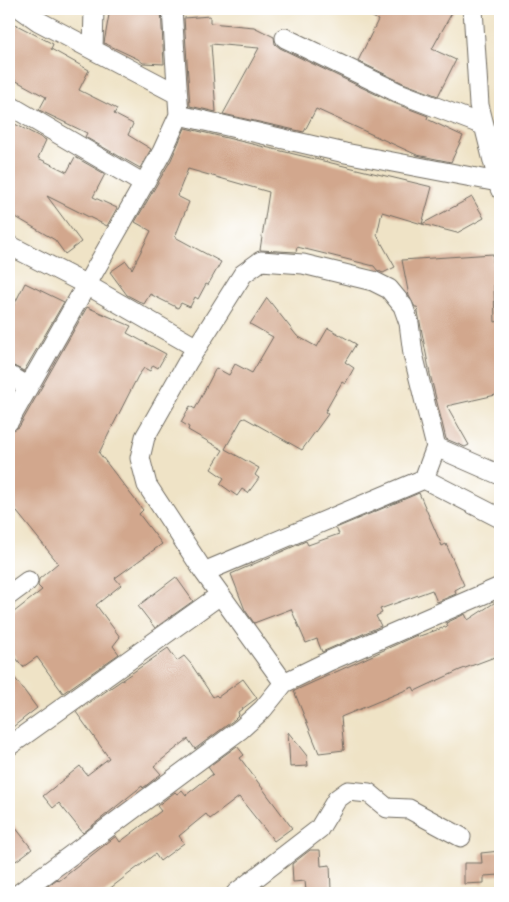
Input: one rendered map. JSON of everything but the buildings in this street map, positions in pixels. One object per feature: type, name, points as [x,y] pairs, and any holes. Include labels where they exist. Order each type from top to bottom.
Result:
[{"type":"street","points":[[21,9],[38,21],[177,94]]},
{"type":"street","points":[[94,9],[94,49]]},
{"type":"street","points":[[9,421],[27,386],[144,184],[179,115],[172,9]]},
{"type":"street","points":[[179,115],[345,153],[499,185],[483,125],[475,71],[473,9]]},
{"type":"street","points":[[285,38],[399,92],[483,125]]},
{"type":"street","points":[[9,106],[144,184]]},
{"type":"street","points":[[9,245],[87,285],[197,348]]},
{"type":"street","points":[[204,572],[424,478],[436,447],[413,354],[407,316],[403,306],[393,293],[373,281],[303,264],[261,261],[252,266],[236,285],[145,437],[140,458],[147,485],[204,572],[284,683]]},
{"type":"street","points":[[9,375],[27,386]]},
{"type":"street","points":[[436,447],[500,475]]},
{"type":"street","points":[[424,478],[500,518]]},
{"type":"street","points":[[9,595],[28,581]]},
{"type":"street","points":[[20,893],[241,729],[263,709],[284,683],[329,661],[500,587]]},
{"type":"street","points":[[9,746],[220,595]]},
{"type":"street","points":[[236,893],[319,829],[324,824],[337,799],[348,791],[361,790],[369,793],[387,808],[409,810],[461,837]]}]
